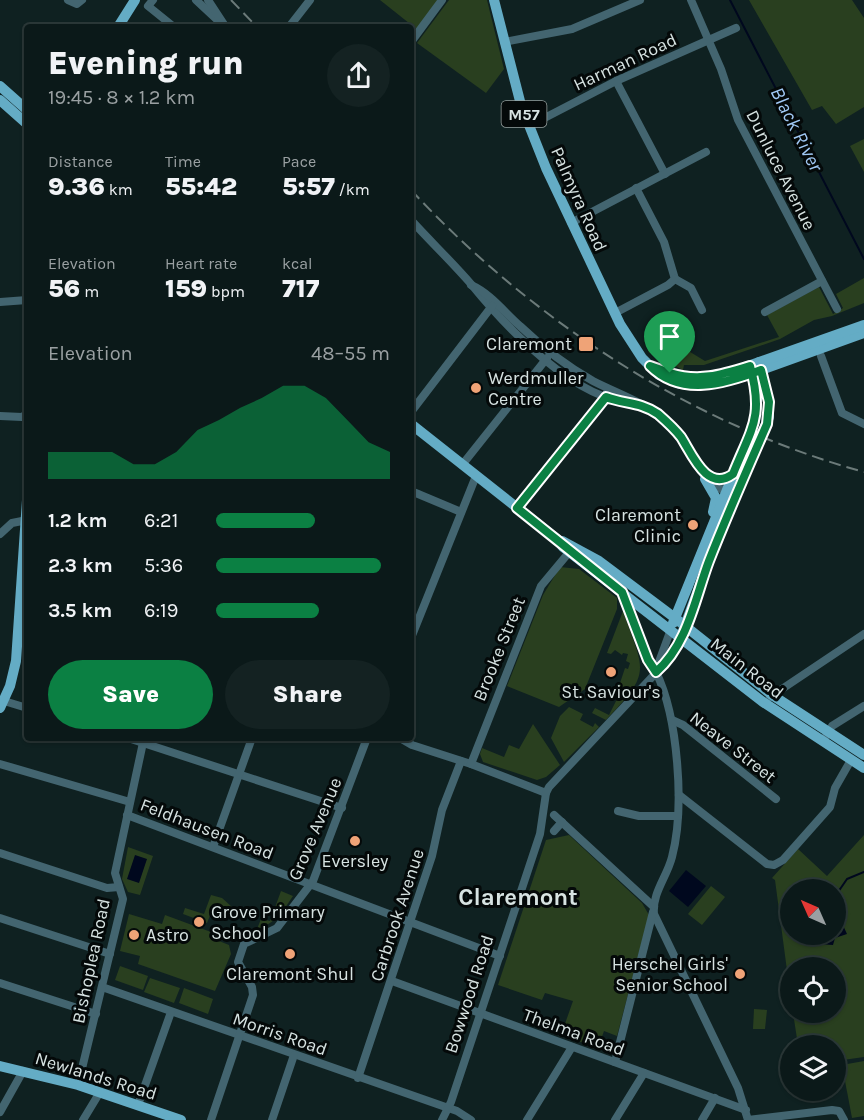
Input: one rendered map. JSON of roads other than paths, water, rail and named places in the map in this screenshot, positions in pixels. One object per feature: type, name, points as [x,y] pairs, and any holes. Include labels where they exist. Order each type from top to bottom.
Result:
[{"type":"main road","points":[[120,24],[135,0]]},
{"type":"main road","name":"Palmyra Road","points":[[494,0],[529,126],[571,223],[631,343],[650,366],[665,379],[680,384],[716,383],[755,368]]},
{"type":"main road","points":[[0,87],[24,107]]},
{"type":"main road","points":[[0,100],[24,121]]},
{"type":"main road","points":[[755,368],[864,325]]},
{"type":"main road","points":[[681,637],[709,560],[767,424],[770,410],[767,390],[769,377],[773,370],[820,353],[864,333]]},
{"type":"main road","points":[[650,366],[683,377],[699,378],[718,376],[820,353]]},
{"type":"main road","points":[[755,368],[767,390]]},
{"type":"main road","points":[[671,629],[755,421],[757,399],[755,368]]},
{"type":"main road","name":"Main Road","points":[[414,426],[558,540],[615,573],[686,626],[768,699]]},
{"type":"main road","points":[[727,491],[734,487],[748,459],[754,454]]},
{"type":"main road","points":[[703,474],[716,501],[708,539]]},
{"type":"main road","name":"Main Road","points":[[572,549],[622,592],[681,637],[864,768]]},
{"type":"main road","points":[[622,592],[648,660],[656,672]]},
{"type":"main road","points":[[2,704],[22,657],[24,602]]},
{"type":"main road","name":"Main Road","points":[[825,738],[864,755]]},
{"type":"main road","name":"Newlands Road","points":[[0,1066],[78,1085],[176,1119]]},
{"type":"street","points":[[68,0],[77,4],[82,0]]},
{"type":"street","points":[[196,0],[222,24]]},
{"type":"street","points":[[208,0],[223,24]]},
{"type":"street","points":[[291,24],[310,0]]},
{"type":"street","points":[[414,38],[442,0]]},
{"type":"street","points":[[504,42],[572,29],[640,0]]},
{"type":"street","name":"Dunluce Avenue","points":[[691,0],[738,120],[837,309]]},
{"type":"street","points":[[151,3],[171,24]]},
{"type":"street","name":"Harman Road","points":[[529,126],[616,81],[736,28]]},
{"type":"street","points":[[616,81],[665,174]]},
{"type":"street","points":[[571,223],[706,152]]},
{"type":"street","points":[[636,188],[664,242],[675,279],[691,288],[702,310]]},
{"type":"street","points":[[414,223],[471,285],[483,291],[504,323],[606,397],[621,402],[636,403]]},
{"type":"street","points":[[615,313],[675,279]]},
{"type":"street","points":[[765,312],[822,281]]},
{"type":"street","points":[[0,302],[24,300]]},
{"type":"street","points":[[414,408],[493,305]]},
{"type":"street","points":[[493,305],[548,357],[636,403],[668,423],[703,474],[715,487],[727,491]]},
{"type":"street","points":[[480,320],[490,319],[504,323]]},
{"type":"street","points":[[820,353],[842,413],[864,424]]},
{"type":"street","points":[[462,465],[548,357]]},
{"type":"street","points":[[517,508],[606,397],[604,386]]},
{"type":"street","points":[[0,416],[24,416]]},
{"type":"street","points":[[703,474],[716,479],[724,479],[733,474]]},
{"type":"street","points":[[414,630],[476,476]]},
{"type":"street","points":[[414,492],[461,512]]},
{"type":"street","points":[[0,522],[24,524]]},
{"type":"street","points":[[0,534],[12,523]]},
{"type":"street","name":"Brooke Street","points":[[471,764],[541,586],[572,549]]},
{"type":"street","points":[[615,1062],[655,898],[672,857],[678,816],[679,795],[672,720],[664,690],[656,672],[671,629]]},
{"type":"street","points":[[768,699],[864,634]]},
{"type":"street","points":[[406,741],[419,748],[461,760],[546,793],[669,659],[681,637]]},
{"type":"street","points":[[2,704],[24,708]]},
{"type":"street","points":[[825,738],[832,726],[864,706]]},
{"type":"street","name":"Neave Street","points":[[672,720],[683,725],[776,799]]},
{"type":"street","name":"Bishoplea Road","points":[[78,1085],[123,899],[115,873],[144,741]]},
{"type":"street","points":[[147,741],[239,775],[342,808]]},
{"type":"street","points":[[213,847],[251,741]]},
{"type":"street","name":"Grove Avenue","points":[[211,1120],[253,991],[238,962],[243,946],[249,940],[277,928],[310,885],[367,741]]},
{"type":"street","name":"Carbrook Avenue","points":[[358,1078],[411,923],[436,845],[440,817],[461,760]]},
{"type":"street","points":[[679,795],[766,863],[774,865],[783,860],[828,810],[833,794],[851,760]]},
{"type":"street","points":[[0,764],[130,802]]},
{"type":"street","name":"Bowwood Road","points":[[442,1120],[540,834],[546,793]]},
{"type":"street","points":[[618,811],[639,816],[678,816]]},
{"type":"street","points":[[554,814],[654,907],[656,920],[746,1110],[748,1120],[832,1110],[839,1112],[844,1120]]},
{"type":"street","name":"Feldhausen Road","points":[[128,815],[500,956]]},
{"type":"street","points":[[554,831],[562,822]]},
{"type":"street","points":[[1,855],[108,889],[118,887]]},
{"type":"street","points":[[0,918],[110,954]]},
{"type":"street","name":"Thelma Road","points":[[392,981],[746,1110]]},
{"type":"street","points":[[0,983],[96,1014]]},
{"type":"street","name":"Morris Road","points":[[102,987],[448,1108],[471,1120]]},
{"type":"street","points":[[138,1105],[171,1012]]},
{"type":"street","points":[[527,1120],[572,1047]]},
{"type":"street","points":[[272,1120],[294,1055]]},
{"type":"street","points":[[0,1112],[23,1071]]},
{"type":"street","points":[[615,1120],[644,1073]]},
{"type":"street","points":[[83,1120],[100,1092]]},
{"type":"street","points":[[702,1120],[715,1098]]},
{"type":"water","points":[[135,855],[147,859],[139,883],[127,879]]},
{"type":"water","points":[[686,870],[706,886],[688,907],[669,891]]},
{"type":"waterway","name":"Black River","points":[[730,0],[864,259]]},
{"type":"waterway","name":"Black River","points":[[846,880],[864,872]]},
{"type":"railway","points":[[231,0],[254,24]]},
{"type":"railway","points":[[414,193],[458,238],[509,283],[562,324],[618,362],[676,396],[737,426],[800,451],[864,472]]},
{"type":"place","name":"Claremont","points":[[586,344]]},
{"type":"place","name":"Werdmuller Centre","points":[[476,388]]},
{"type":"place","name":"Claremont Clinic","points":[[693,525]]},
{"type":"place","name":"St. Saviour's","points":[[611,672]]},
{"type":"place","name":"Eversley","points":[[355,841]]},
{"type":"place","name":"Grove Primary School","points":[[199,922]]},
{"type":"place","name":"Astro","points":[[134,935]]},
{"type":"place","name":"Claremont Shul","points":[[290,954]]},
{"type":"place","name":"Herschel Girls' Senior School","points":[[740,974]]},
{"type":"district","name":"Claremont","points":[[518,897]]}]
